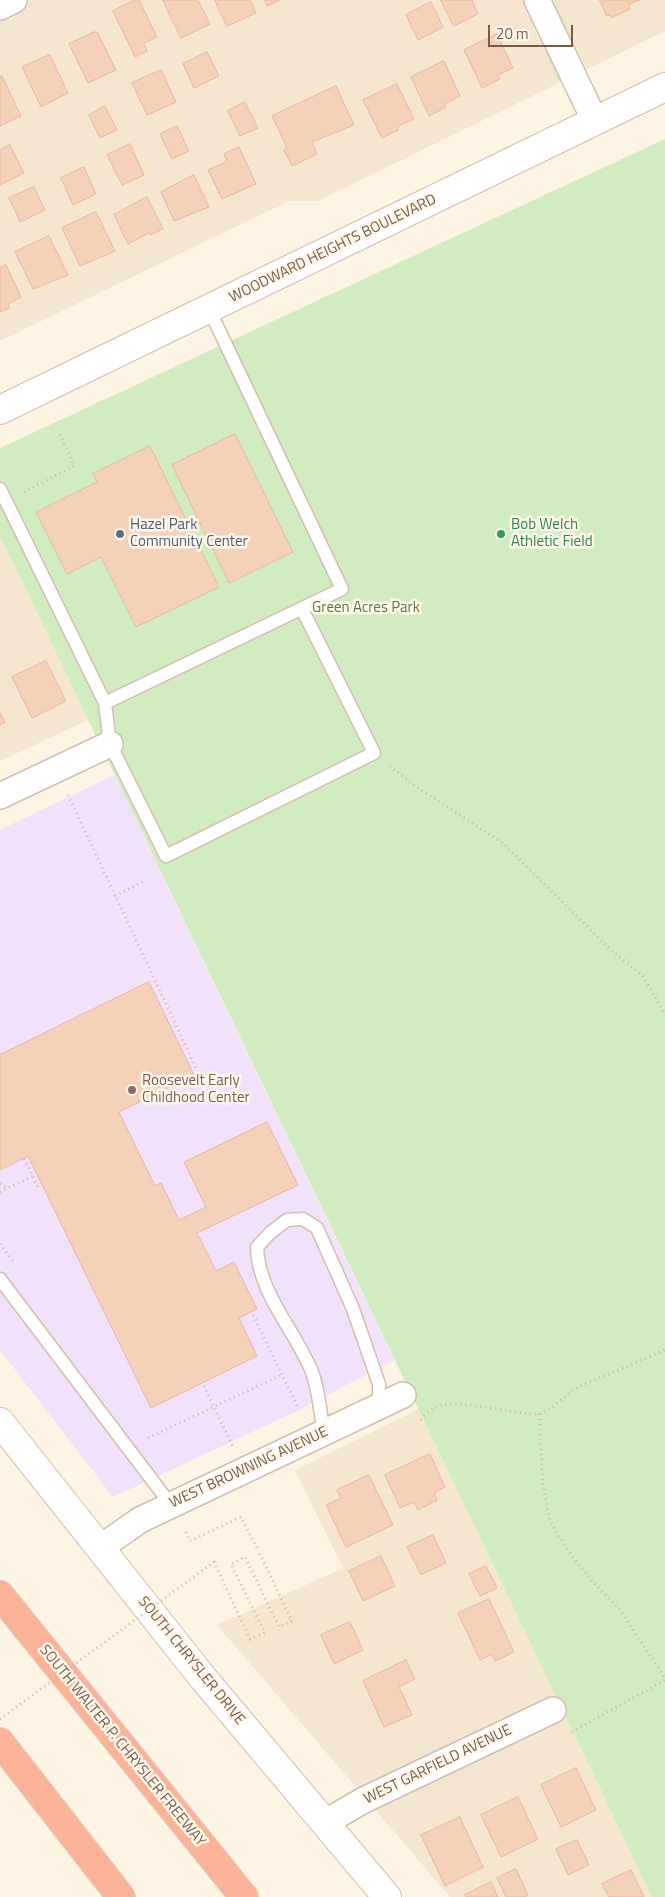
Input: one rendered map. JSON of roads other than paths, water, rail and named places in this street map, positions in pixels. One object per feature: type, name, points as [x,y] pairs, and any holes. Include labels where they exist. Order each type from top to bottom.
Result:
[{"type":"highway","name":"SOUTH WALTER P. CHRYSLER FREEWAY","points":[[0,1594],[244,1897]]},
{"type":"highway","points":[[0,1742],[122,1897]]},
{"type":"street","points":[[0,7],[14,0]]},
{"type":"street","points":[[537,0],[595,120]]},
{"type":"street","name":"WOODWARD HEIGHTS BOULEVARD","points":[[0,410],[665,87]]},
{"type":"street","points":[[0,796],[110,744]]},
{"type":"street","name":"WEST BROWNING AVENUE","points":[[100,1548],[140,1520],[403,1395]]},
{"type":"street","name":"SOUTH CHRYSLER DRIVE","points":[[0,1422],[203,1678],[387,1897]]},
{"type":"street","name":"WEST GARFIELD AVENUE","points":[[324,1823],[364,1800],[553,1710]]},
{"type":"lane","points":[[105,703],[342,589],[209,308]]},
{"type":"lane","points":[[0,489],[105,703],[110,744],[166,856],[374,753],[302,608]]},
{"type":"lane","points":[[324,1432],[313,1374],[297,1340],[264,1283],[258,1262],[257,1247],[270,1233],[287,1220],[303,1219],[316,1228],[353,1309],[379,1384],[378,1407]]},
{"type":"lane","points":[[0,1279],[171,1505]]},
{"type":"place","name":"Hazel Park Community Center","points":[[120,534]]},
{"type":"place","name":"Bob Welch Athletic Field","points":[[501,534]]},
{"type":"place","name":"Roosevelt Early Childhood Center","points":[[132,1090]]},
{"type":"park label","name":"Green Acres Park","points":[[366,608]]}]
